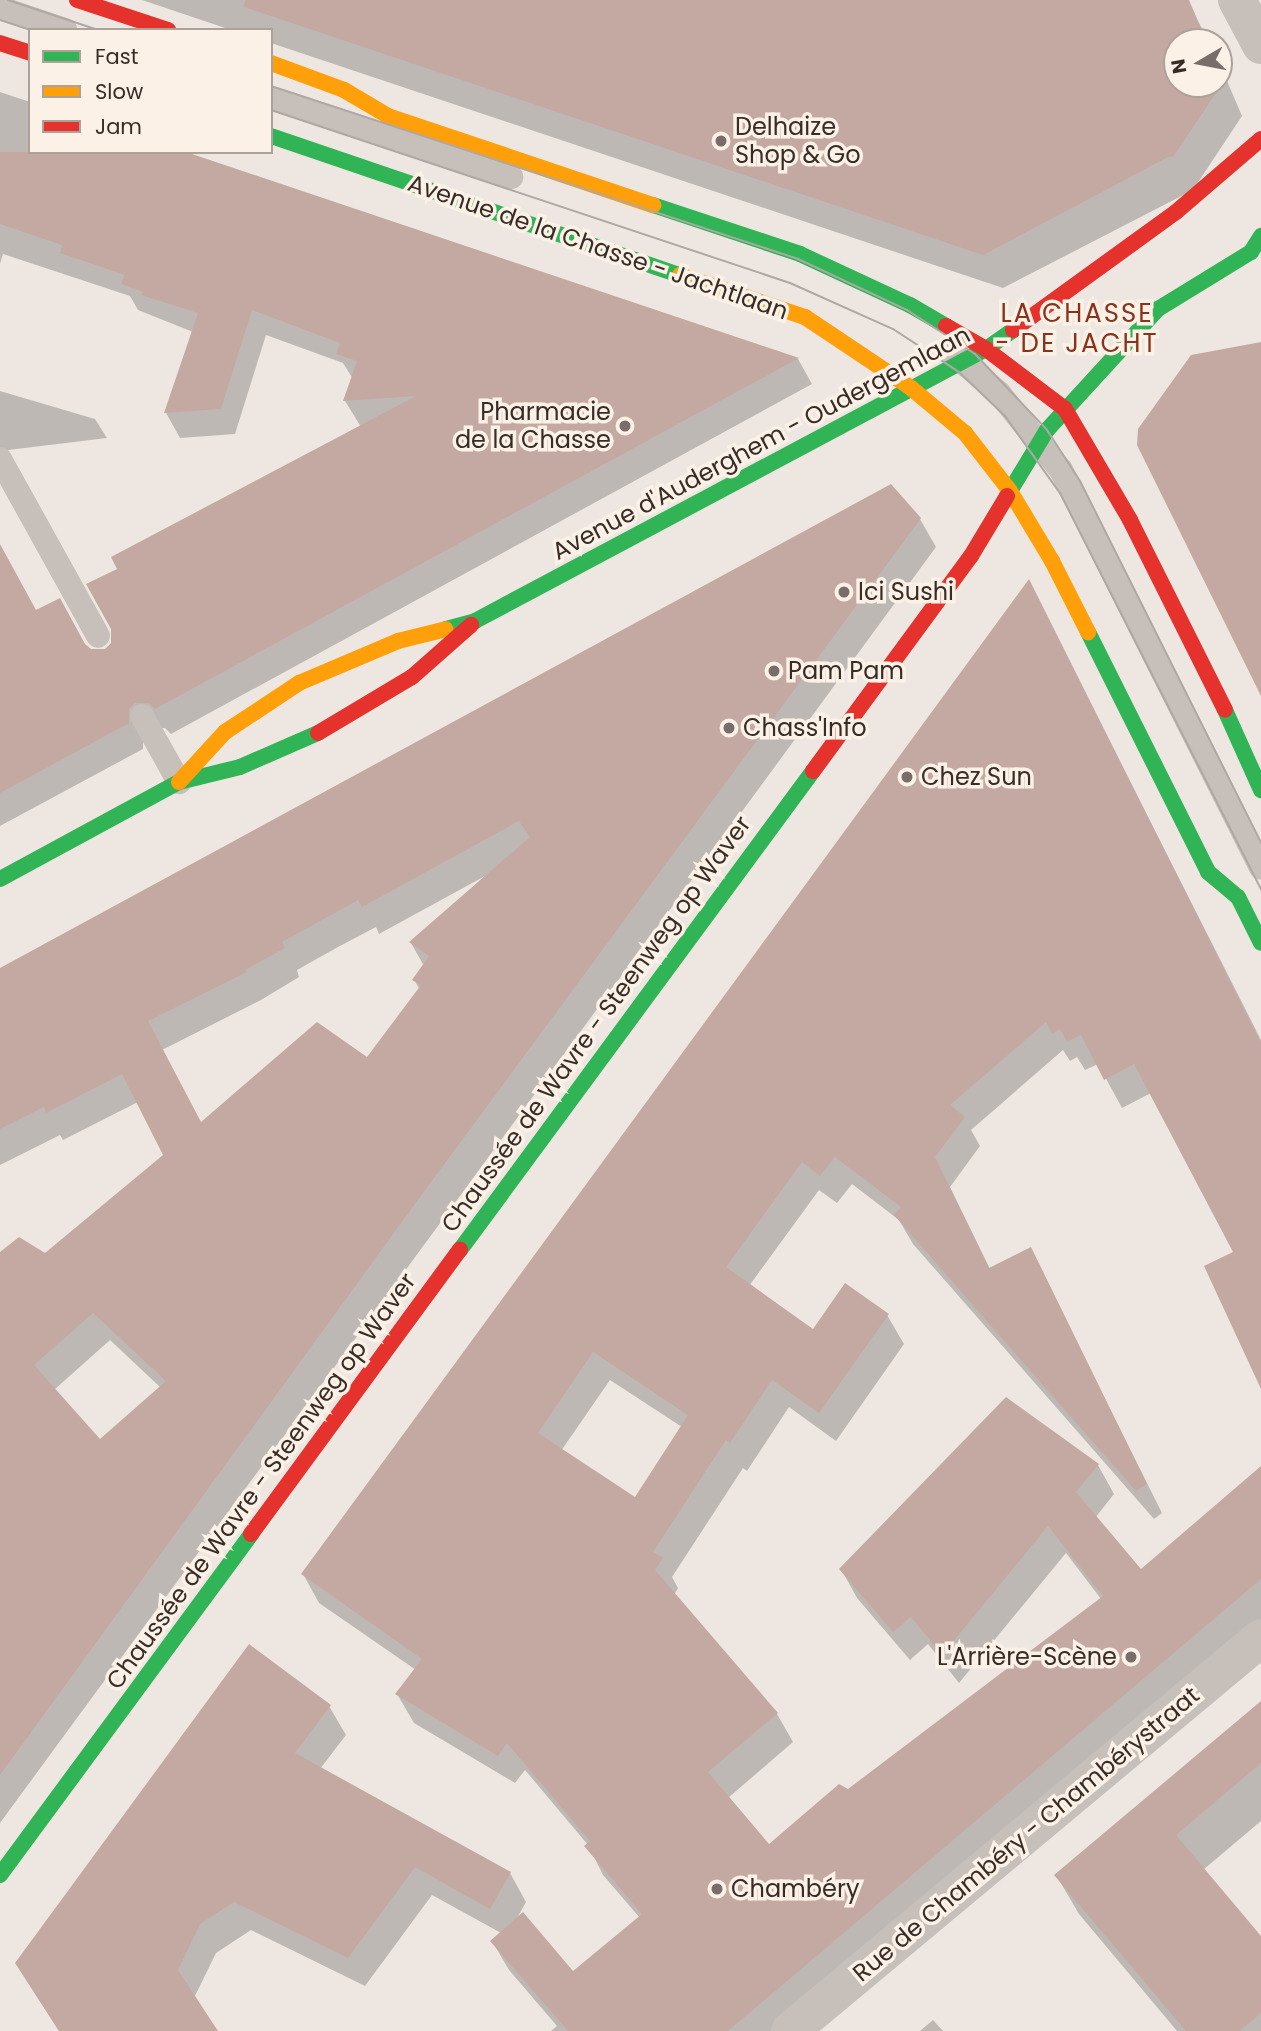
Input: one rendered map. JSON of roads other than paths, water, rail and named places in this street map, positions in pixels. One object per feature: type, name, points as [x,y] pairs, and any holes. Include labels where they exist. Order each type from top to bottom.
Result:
[{"type":"street","points":[[77,0],[162,28]]},
{"type":"street","points":[[1237,0],[1261,45]]},
{"type":"street","points":[[0,43],[28,52]]},
{"type":"street","name":"Avenue de la Chasse - Jachtlaan","points":[[273,64],[344,90],[388,116],[800,254],[910,305],[986,349],[1065,409]]},
{"type":"street","name":"Avenue de la Chasse - Jachtlaan","points":[[273,137],[805,317],[911,387],[965,433],[1010,491],[1052,561],[1208,872],[1238,897],[1261,943]]},
{"type":"street","name":"Avenue d'Auderghem - Oudergemlaan","points":[[0,879],[179,782],[240,767],[323,731],[412,677],[475,621],[986,349],[1176,212],[1261,139]]},
{"type":"street","name":"Chaussée de Wavre - Steenweg op Waver","points":[[0,1875],[964,566],[1040,442],[1065,409],[1158,309],[1256,251],[1261,236]]},
{"type":"street","points":[[1065,409],[1130,520],[1246,751],[1261,790]]},
{"type":"street","name":"Avenue d'Auderghem - Oudergemlaan","points":[[179,782],[225,732],[299,683],[398,641],[475,621]]},
{"type":"street","name":"Rue de Chambéry - Chambérystraat","points":[[795,2029],[1261,1638]]},
{"type":"lane","points":[[0,8],[59,28]]},
{"type":"lane","name":"Avenue de la Chasse - Jachtlaan","points":[[273,99],[794,271],[895,317],[963,360],[999,393],[1061,470],[1082,507],[1261,867]]},
{"type":"lane","name":"Avenue de la Chasse - Jachtlaan","points":[[345,123],[388,116]]},
{"type":"lane","points":[[0,459],[98,636]]},
{"type":"lane","points":[[142,716],[179,782]]},
{"type":"tram line","points":[[8,0],[92,28]]},
{"type":"tram line","points":[[0,20],[28,29]]},
{"type":"tram line","points":[[273,87],[798,259],[907,310],[975,354],[1047,430],[1080,481],[1261,843]]},
{"type":"tram line","points":[[273,111],[790,283],[893,329],[959,372],[1005,416],[1060,493],[1261,890]]},
{"type":"place","name":"Delhaize Shop & Go","points":[[721,141]]},
{"type":"place","name":"Pharmacie de la Chasse","points":[[625,426]]},
{"type":"place","name":"Ici Sushi","points":[[844,592]]},
{"type":"place","name":"Pam Pam","points":[[774,671]]},
{"type":"place","name":"Chass'Info","points":[[729,728]]},
{"type":"place","name":"Chez Sun","points":[[907,777]]},
{"type":"place","name":"L'Arrière-Scène","points":[[1131,1657]]},
{"type":"place","name":"Chambéry","points":[[717,1889]]},
{"type":"district","name":"LA CHASSE - DE JACHT","points":[[1077,329]]}]
